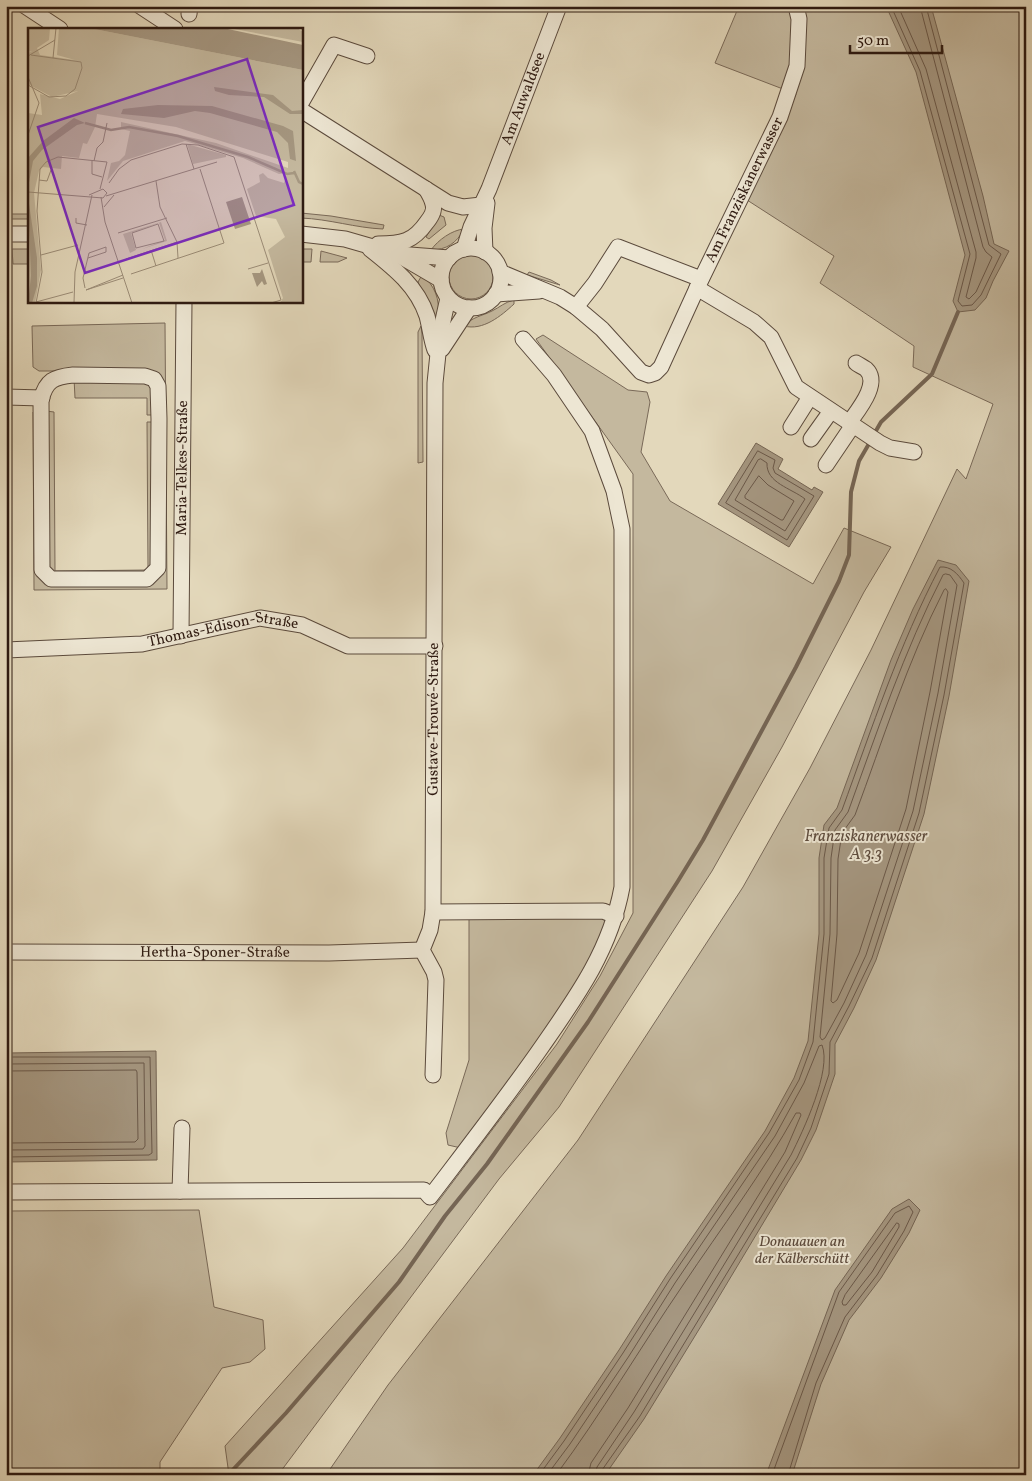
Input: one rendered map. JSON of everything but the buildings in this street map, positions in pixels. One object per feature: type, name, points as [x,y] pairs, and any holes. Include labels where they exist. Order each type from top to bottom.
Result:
[{"type":"street","points":[[25,6],[58,28]]},
{"type":"street","points":[[140,6],[173,28]]},
{"type":"street","name":"Am Auwaldsee","points":[[464,249],[559,6]]},
{"type":"street","name":"Am Franziskanerwasser","points":[[576,307],[602,329],[641,372],[649,375],[655,373],[661,367],[780,117],[798,66],[799,19],[796,6]]},
{"type":"street","points":[[302,101],[334,45],[367,56]]},
{"type":"street","points":[[302,111],[448,203],[458,206],[481,205]]},
{"type":"street","points":[[363,243],[398,243],[412,239],[419,234],[430,218],[433,208],[433,203],[426,189]]},
{"type":"street","name":"Am Auwaldsee","points":[[485,252],[485,214],[489,189]]},
{"type":"street","points":[[6,234],[28,234]]},
{"type":"street","points":[[302,234],[363,243],[397,254],[441,280]]},
{"type":"street","name":"Gustave-Trouvé-Straße","points":[[363,243],[405,278],[416,292],[427,317],[432,342],[438,357]]},
{"type":"street","points":[[500,272],[560,297],[576,307],[595,283],[618,247],[699,284],[754,322],[771,337],[796,387],[880,443],[890,448],[914,452]]},
{"type":"street","points":[[471,248],[485,252],[495,260],[500,272],[496,294],[484,304],[469,308],[454,303],[448,298],[442,287],[441,280],[444,264],[456,252],[464,249],[471,248]]},
{"type":"street","points":[[397,254],[449,258]]},
{"type":"street","points":[[496,294],[543,291]]},
{"type":"street","name":"Gustave-Trouvé-Straße","points":[[422,950],[430,930],[433,912],[435,393],[440,334],[448,298]]},
{"type":"street","name":"Maria-Telkes-Straße","points":[[181,636],[184,302]]},
{"type":"street","name":"Gustave-Trouvé-Straße","points":[[438,357],[446,341],[469,308]]},
{"type":"street","points":[[6,1192],[424,1190],[430,1197],[528,1067],[582,988],[605,944],[616,916],[622,887],[622,529],[614,491],[592,430],[554,375],[523,339]]},
{"type":"street","points":[[826,465],[855,426],[870,390],[871,380],[867,370],[856,363]]},
{"type":"street","points":[[73,374],[145,376],[154,379],[158,386],[159,419],[158,568],[148,579],[51,579],[42,570],[42,398],[44,388],[52,380],[73,374]]},
{"type":"street","points":[[6,397],[42,398]]},
{"type":"street","points":[[791,427],[810,397]]},
{"type":"street","points":[[811,439],[831,411]]},
{"type":"street","name":"Thomas-Edison-Straße","points":[[6,650],[142,644],[260,618],[302,625],[348,646],[435,646]]},
{"type":"street","points":[[433,912],[602,911],[616,916]]},
{"type":"street","points":[[422,950],[434,972],[436,980],[433,1075]]},
{"type":"street","name":"Hertha-Sponer-Straße","points":[[6,952],[329,953],[422,950]]},
{"type":"street","points":[[180,1191],[182,1128]]},
{"type":"green space","name":"Donauauen an der Kälberschütt","points":[[739,6],[1026,6],[1026,1470],[1023,1475],[326,1475],[388,1385],[578,1140],[743,887],[810,768],[871,650],[957,469],[966,479],[993,404],[913,367],[914,346],[820,283],[834,256],[747,200],[781,131],[796,94],[715,63]]},
{"type":"green space","points":[[302,213],[384,225],[383,229],[302,218]]},
{"type":"green space","points":[[6,214],[28,214],[28,219],[6,219]]},
{"type":"green space","points":[[439,215],[444,217],[446,225],[429,239],[426,237]]},
{"type":"green space","points":[[464,229],[451,245],[442,249],[431,250],[446,236]]},
{"type":"green space","points":[[12,249],[28,249],[28,264],[13,264]]},
{"type":"green space","points":[[302,249],[312,249],[311,262],[302,262]]},
{"type":"green space","points":[[321,251],[347,258],[338,262],[320,262]]},
{"type":"green space","points":[[475,255],[487,261],[492,268],[492,286],[487,293],[480,298],[467,299],[459,296],[452,289],[449,273],[452,265],[459,258]]},
{"type":"green space","points":[[529,272],[551,280],[560,285],[527,275]]},
{"type":"green space","points":[[422,275],[436,293],[438,316],[431,314],[418,282]]},
{"type":"green space","points":[[514,300],[514,304],[491,321],[478,326],[464,326],[474,319]]},
{"type":"green space","points":[[165,323],[167,589],[34,590],[33,412],[35,413],[37,570],[148,584],[155,582],[163,571],[162,383],[149,371],[39,371],[33,367],[32,326]]},
{"type":"green space","points":[[421,326],[423,462],[418,463],[418,332]]},
{"type":"green space","points":[[543,335],[628,390],[647,392],[650,402],[641,452],[670,501],[813,584],[844,528],[891,547],[864,592],[782,747],[712,871],[559,1107],[499,1179],[278,1475],[229,1475],[225,1446],[403,1248],[557,1044],[600,976],[633,913],[633,474],[536,339]]},
{"type":"green space","points":[[74,378],[127,378],[152,385],[155,415],[147,415],[147,398],[75,398]]},
{"type":"green space","points":[[46,411],[54,412],[55,571],[148,570],[147,422],[156,422],[155,565],[149,573],[58,575],[49,571]]},
{"type":"green space","points":[[469,916],[600,917],[608,923],[579,986],[461,1148],[448,1145],[446,1133],[469,1060]]},
{"type":"green space","points":[[199,1210],[214,1307],[263,1320],[265,1349],[250,1362],[222,1368],[160,1462],[160,1475],[6,1475],[6,1211]]},
{"type":"water","points":[[886,6],[931,6],[983,196],[994,244],[1009,251],[986,298],[975,310],[958,312],[953,301],[965,255],[916,72]]},
{"type":"water","points":[[756,443],[783,459],[778,469],[812,490],[814,487],[823,492],[789,547],[718,504]]},
{"type":"water","name":"Franziskanerwasser A 3.3","points":[[938,560],[956,565],[969,581],[949,696],[924,814],[876,960],[835,1044],[835,1074],[816,1130],[801,1160],[714,1305],[644,1419],[605,1475],[533,1475],[560,1438],[666,1276],[765,1131],[794,1078],[808,1041],[819,934],[819,858],[824,825],[837,808],[891,660],[913,609]]},
{"type":"water","points":[[156,1051],[157,1160],[6,1162],[6,1053]]},
{"type":"water","points":[[909,1199],[920,1210],[909,1233],[881,1278],[849,1320],[821,1384],[792,1475],[766,1475],[835,1290],[892,1209]]},
{"type":"waterway","points":[[873,436],[881,422],[932,374],[958,312]]},
{"type":"waterway","points":[[228,1475],[286,1413],[399,1282],[445,1216],[487,1164],[588,1022],[678,881],[703,840],[796,667],[839,581],[849,555],[851,492],[859,461],[870,442]]}]
